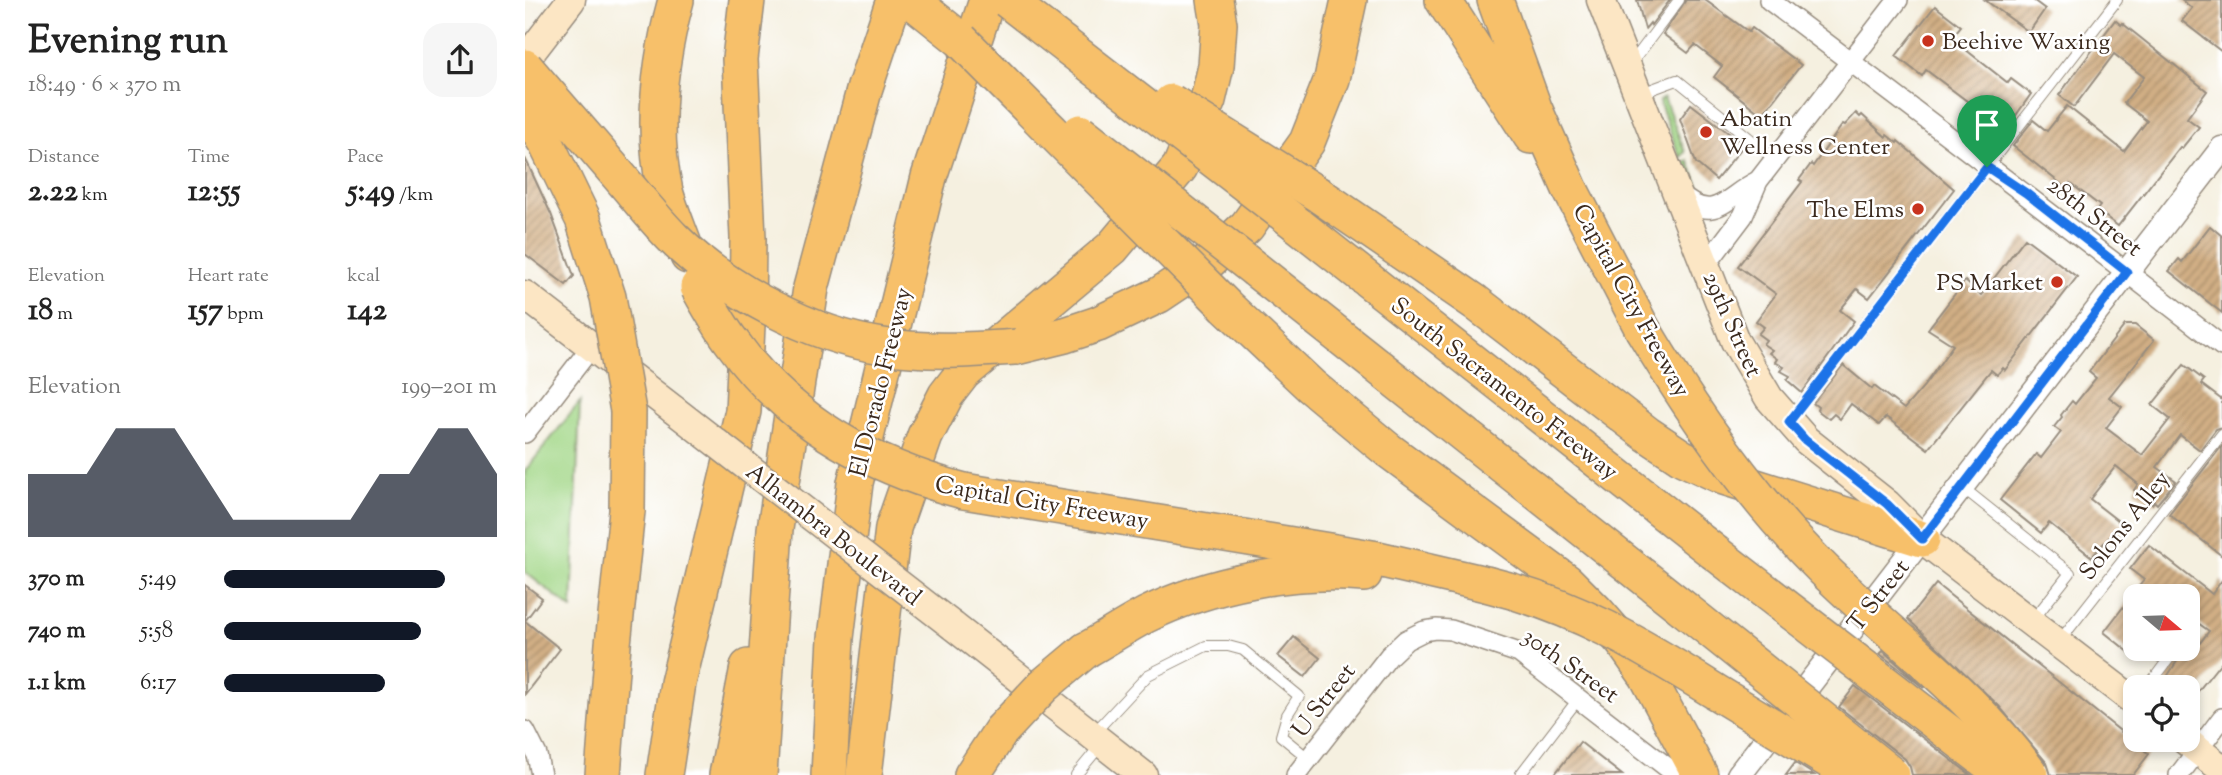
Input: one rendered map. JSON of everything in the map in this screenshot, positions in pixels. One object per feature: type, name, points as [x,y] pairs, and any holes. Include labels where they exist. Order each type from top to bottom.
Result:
[{"type":"highway","name":"Capital City Freeway","points":[[676,0],[661,67],[658,98],[659,145],[666,191],[698,287],[738,350],[800,414],[857,452],[883,465],[922,480],[964,491],[1378,559],[1486,584]]},
{"type":"highway","points":[[664,775],[678,683],[743,411],[748,238],[740,59],[747,0]]},
{"type":"highway","points":[[727,775],[775,530],[811,288],[862,98],[894,0]]},
{"type":"highway","points":[[911,0],[1892,775]]},
{"type":"highway","name":"El Dorado Freeway","points":[[829,775],[836,638],[855,482],[929,177],[987,0]]},
{"type":"highway","points":[[1009,0],[1319,195],[1475,302],[1647,434],[1683,458],[1724,477],[1922,539]]},
{"type":"highway","name":"South Sacramento Freeway","points":[[1009,0],[1714,552],[2004,775]]},
{"type":"highway","points":[[864,775],[893,528],[925,436],[946,395],[964,373],[1112,248],[1180,167],[1208,100],[1216,66],[1219,24],[1215,0]]},
{"type":"highway","points":[[525,67],[674,239],[710,270],[740,290],[812,326],[881,346],[944,351],[1016,347],[1097,324],[1149,301],[1207,263],[1247,226],[1307,142],[1332,79],[1349,0]]},
{"type":"highway","points":[[1443,0],[1518,119],[1570,189]]},
{"type":"highway","name":"Capital City Freeway","points":[[1495,0],[1534,108],[1570,189],[1642,328],[1672,379],[1750,486],[1797,542],[1825,571],[1967,699],[2010,745],[2032,775]]},
{"type":"highway","points":[[961,40],[1226,306],[1311,386],[1388,450],[1546,566],[1577,592],[1623,642],[1647,676],[1700,775]]},
{"type":"highway","points":[[525,110],[547,143],[583,219],[608,297],[628,411],[627,511],[603,775]]},
{"type":"highway","points":[[759,775],[775,530]]},
{"type":"highway","points":[[686,775],[686,745],[706,563]]},
{"type":"highway","points":[[972,775],[1002,731],[1042,686],[1086,650],[1145,616],[1209,592],[1278,576],[1346,573],[1486,584],[1546,601],[1595,622],[1667,660],[1853,775]]},
{"type":"main road","points":[[525,60],[571,0]]},
{"type":"main road","name":"29th Street","points":[[1601,0],[1735,341],[1769,398],[1805,440],[1887,504],[1922,539],[2123,693]]},
{"type":"main road","name":"Alhambra Boulevard","points":[[525,295],[1143,775]]},
{"type":"main road","points":[[2200,752],[2222,769]]},
{"type":"street","name":"28th Street","points":[[1769,0],[1987,167],[2026,193],[2222,346]]},
{"type":"street","points":[[1706,265],[1743,216],[1758,181],[1898,0]]},
{"type":"street","name":"T Street","points":[[1739,775],[2222,149]]},
{"type":"street","points":[[1677,192],[1688,202],[1709,208],[1723,206],[1740,189],[1758,181]]},
{"type":"street","points":[[525,433],[592,346]]},
{"type":"street","name":"30th Street","points":[[1389,656],[1406,640],[1424,631],[1451,630],[1520,653],[1579,698],[1665,772]]},
{"type":"street","name":"U Street","points":[[1296,775],[1389,656]]},
{"type":"street","points":[[2200,737],[2222,718]]},
{"type":"street","points":[[525,731],[537,755],[541,775]]},
{"type":"street","points":[[2179,775],[2188,752]]},
{"type":"lane","points":[[1628,67],[1679,0]]},
{"type":"lane","points":[[1789,422],[2117,0]]},
{"type":"lane","points":[[1639,94],[1677,80],[1775,159]]},
{"type":"lane","name":"Solons Alley","points":[[2058,643],[2222,433]]},
{"type":"lane","points":[[1961,487],[2070,573],[2031,623]]},
{"type":"lane","points":[[1076,775],[1097,739],[1148,675],[1200,648],[1228,646],[1243,650],[1299,696],[1285,720],[1281,736],[1309,759]]},
{"type":"lane","points":[[1520,775],[1579,698]]},
{"type":"green space","points":[[1664,98],[1685,152],[1680,158],[1659,101]]},
{"type":"green space","points":[[1688,160],[1702,194],[1695,189],[1688,177],[1683,164]]},
{"type":"green space","points":[[580,402],[572,609],[525,572],[525,471]]},
{"type":"building","points":[[1637,0],[1670,0],[1645,29]]},
{"type":"building","points":[[1686,0],[1705,0],[1749,32],[1752,28],[1801,65],[1762,115],[1714,77],[1722,66],[1695,45],[1688,53],[1663,34]]},
{"type":"building","points":[[1985,0],[2033,0],[2045,9],[2029,32]]},
{"type":"building","points":[[2181,0],[2222,0],[2222,52],[2182,21],[2192,8]]},
{"type":"building","points":[[1935,6],[1961,26],[1951,38],[2008,83],[2011,79],[2031,94],[2000,138],[1974,118],[1980,111],[1926,70],[1922,76],[1896,56]]},
{"type":"building","points":[[2115,20],[2207,91],[2187,118],[2199,127],[2118,226],[2097,210],[2100,206],[2070,183],[2066,188],[2013,146],[2033,120],[2047,131],[2067,106],[2124,151],[2147,121],[2124,103],[2144,77],[2114,54],[2074,107],[2059,95]]},
{"type":"building","name":"Abatin Wellness Center","points":[[1691,104],[1744,145],[1716,180],[1696,163],[1680,119]]},
{"type":"building","points":[[1856,113],[1860,117],[1862,115],[1886,137],[1887,135],[1897,143],[1898,141],[1954,189],[1869,298],[1857,289],[1840,310],[1854,321],[1802,393],[1787,380],[1790,376],[1781,371],[1784,367],[1775,362],[1777,359],[1769,353],[1772,350],[1763,344],[1766,340],[1758,334],[1764,327],[1756,321],[1776,294],[1738,266],[1802,182],[1799,180],[1811,164],[1813,166],[1843,124]]},
{"type":"building","points":[[525,158],[551,214],[574,276],[566,285],[525,254]]},
{"type":"building","points":[[2210,226],[2222,236],[2222,313],[2169,271],[2179,259],[2182,262]]},
{"type":"building","points":[[2025,238],[2077,277],[2005,370],[2003,368],[1997,375],[1991,370],[1928,449],[1886,417],[1879,425],[1851,404],[1840,419],[1834,414],[1829,419],[1817,410],[1818,407],[1813,403],[1843,365],[1872,389],[1874,386],[1904,409],[1953,345],[1928,329],[1965,281],[1981,295]]},
{"type":"building","points":[[2125,325],[2135,325],[2154,340],[2109,397],[2122,407],[2106,428],[2142,455],[2170,419],[2152,405],[2184,365],[2204,380],[2201,384],[2222,400],[2222,427],[2216,429],[2200,450],[2180,435],[2157,467],[2176,481],[2157,504],[2154,501],[2152,504],[2134,490],[2138,484],[2116,466],[2090,499],[2127,528],[2116,543],[2109,537],[2092,557],[2049,523],[2041,533],[2000,500],[2036,454],[2041,458],[2061,432],[2054,427],[2061,415],[2072,401],[2075,404],[2096,378],[2089,372]]},
{"type":"building","points":[[2222,446],[2222,556],[2169,514]]},
{"type":"building","points":[[2149,545],[2199,584],[2141,584],[2144,580],[2130,569]]},
{"type":"building","points":[[2222,580],[2222,661],[2200,689],[2200,675],[2168,675],[2177,662],[2200,662],[2200,643],[2209,631],[2200,624],[2200,585],[2212,594]]},
{"type":"building","points":[[1936,584],[2123,733],[2123,752],[2149,754],[2133,775],[2051,775],[2047,763],[1999,706],[1908,619]]},
{"type":"building","points":[[525,585],[542,598],[525,621]]},
{"type":"building","points":[[2123,607],[2123,647],[2104,632]]},
{"type":"building","points":[[525,621],[560,649],[525,694]]},
{"type":"building","points":[[1294,637],[1320,658],[1305,677],[1278,656]]},
{"type":"building","points":[[1883,651],[1919,683],[1924,688],[1880,654]]},
{"type":"building","points":[[1855,686],[1971,775],[1912,775],[1905,759],[1839,707]]},
{"type":"building","points":[[1580,742],[1622,775],[1554,775]]},
{"type":"building","points":[[1795,763],[1808,771],[1814,775],[1786,775]]},
{"type":"place","name":"Beehive Waxing","points":[[1928,41]]},
{"type":"place","name":"Abatin Wellness Center","points":[[1706,132]]},
{"type":"place","name":"The Elms","points":[[1918,209]]},
{"type":"place","name":"PS Market","points":[[2057,282]]},
{"type":"route","points":[[1987,167],[2026,193],[2127,272],[1922,539],[1887,504],[1805,440],[1789,422],[1987,167]]}]
